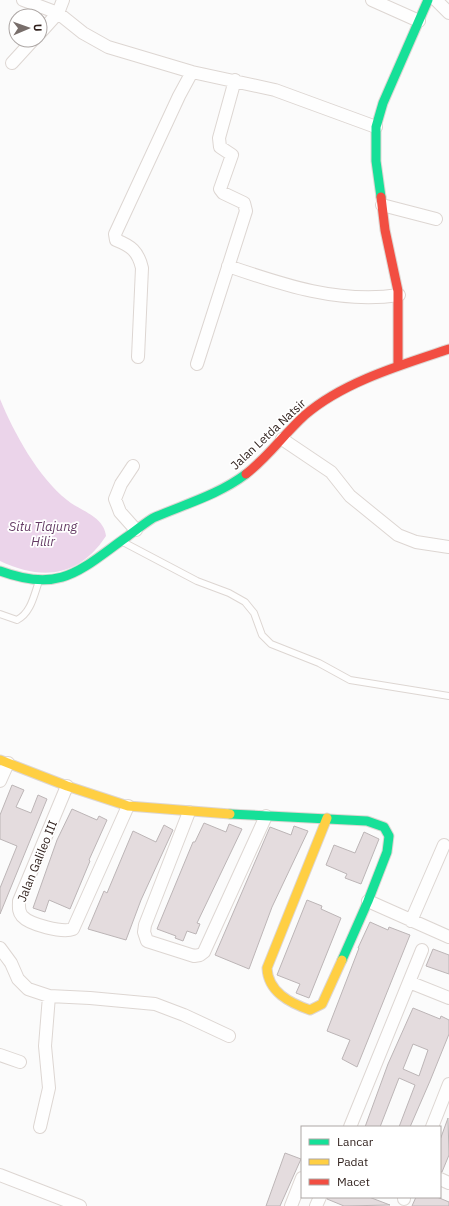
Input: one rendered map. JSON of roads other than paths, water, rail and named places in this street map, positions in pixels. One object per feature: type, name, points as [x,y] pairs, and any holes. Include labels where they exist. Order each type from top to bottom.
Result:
[{"type":"street","points":[[23,0],[58,13],[94,40],[108,47],[192,72],[235,80],[295,96],[376,127]]},
{"type":"street","points":[[48,24],[58,13],[63,0]]},
{"type":"street","points":[[372,0],[419,21]]},
{"type":"street","points":[[398,366],[398,296],[376,161],[376,127],[381,109],[428,0]]},
{"type":"street","points":[[436,0],[449,13]]},
{"type":"street","points":[[12,63],[26,48]]},
{"type":"street","points":[[138,358],[142,268],[139,256],[133,248],[116,240],[115,234],[179,96],[192,72]]},
{"type":"street","points":[[197,364],[246,211],[244,203],[223,193],[220,189],[232,156],[220,147],[219,138],[235,80]]},
{"type":"street","points":[[382,205],[436,219]]},
{"type":"street","points":[[228,266],[306,291],[360,297],[398,296]]},
{"type":"street","name":"Jalan Letda Natsir","points":[[0,571],[27,580],[39,581],[61,579],[74,574],[161,514],[199,501],[220,491],[253,468],[305,415],[320,402],[348,387],[398,366],[449,349]]},
{"type":"street","points":[[282,439],[331,472],[350,496],[398,535],[416,542],[449,547]]},
{"type":"street","points":[[133,466],[121,484],[115,499],[120,512],[136,530]]},
{"type":"street","points":[[0,781],[4,761],[67,786],[128,806],[189,812],[327,818],[377,823],[387,830],[390,841],[368,901],[322,1004],[310,1010],[302,1008],[271,986],[268,979],[267,968],[327,818]]},
{"type":"street","name":"Jalan Galileo III","points":[[67,786],[19,901],[18,910],[23,917],[48,928],[73,929],[128,806]]},
{"type":"street","points":[[189,812],[145,925],[144,932],[147,941],[194,956],[204,952],[266,816]]},
{"type":"street","points":[[411,921],[444,844]]},
{"type":"street","points":[[368,901],[449,937]]},
{"type":"street","points":[[0,948],[7,955],[14,972],[23,986],[49,996],[154,1004],[184,1015],[229,1036]]},
{"type":"street","points":[[350,1126],[422,950]]},
{"type":"street","points":[[409,982],[449,998]]},
{"type":"street","points":[[40,1127],[49,1088],[45,1046],[49,996]]},
{"type":"street","points":[[0,1055],[20,1062]]},
{"type":"street","points":[[432,1126],[449,1084]]},
{"type":"street","points":[[0,1175],[80,1206]]},
{"type":"street","points":[[291,1206],[301,1181]]},
{"type":"lane","points":[[122,541],[197,581],[229,593],[245,602],[254,613],[262,635],[271,644],[319,662],[350,680],[449,696]]},
{"type":"lane","points":[[0,614],[17,620],[23,617],[28,610],[39,581]]},
{"type":"water","name":"Situ Tlajung Hilir","points":[[0,399],[12,426],[28,454],[46,479],[72,504],[91,515],[101,523],[104,529],[106,536],[95,550],[84,560],[72,567],[45,573],[16,567],[0,561]]}]
